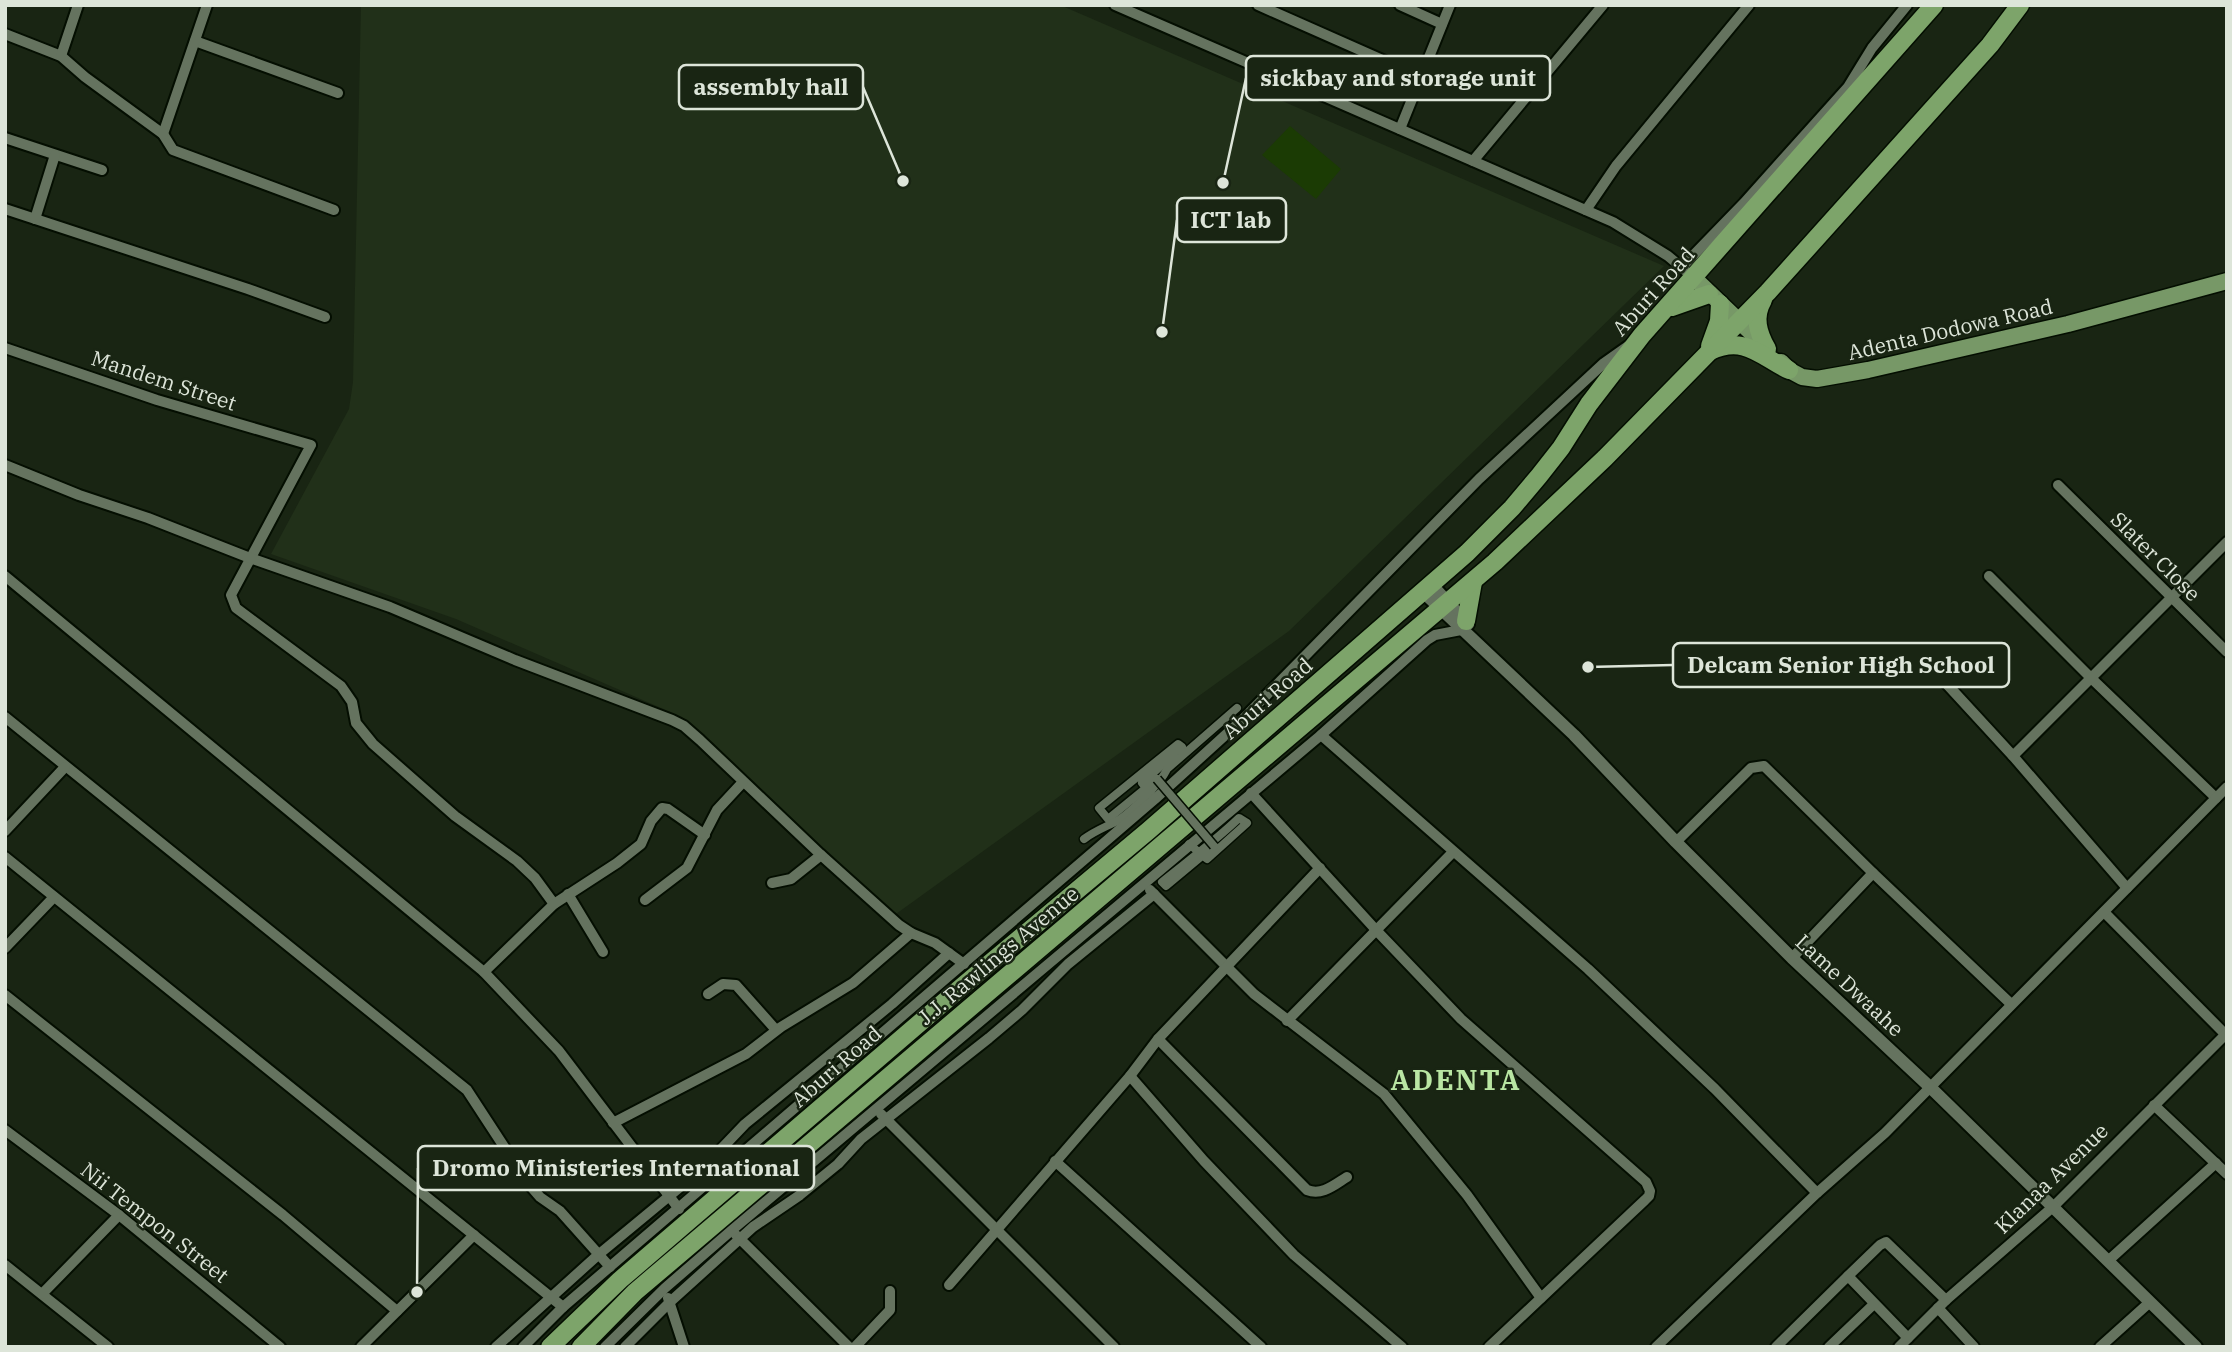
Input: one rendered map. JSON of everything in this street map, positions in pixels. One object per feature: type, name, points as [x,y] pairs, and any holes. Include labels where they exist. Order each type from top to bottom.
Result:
[{"type":"highway","name":"Aburi Road","points":[[550,1347],[620,1280],[986,956],[1148,831],[1428,589],[1512,508],[1539,476],[1642,335],[1663,312],[1688,273],[1934,5]]},
{"type":"highway","points":[[1739,321],[1990,45],[2020,5]]},
{"type":"highway","points":[[1768,292],[1759,307],[1757,319],[1762,339],[1768,349]]},
{"type":"highway","points":[[1663,312],[1684,301],[1715,299],[1719,321],[1707,353]]},
{"type":"highway","name":"J.J. Rawlings Avenue","points":[[581,1347],[635,1292],[900,1078],[1281,756],[1605,458],[1739,321]]},
{"type":"highway","points":[[1707,353],[1732,344],[1742,345],[1789,370]]},
{"type":"highway","points":[[1463,626],[1473,582]]},
{"type":"main road","points":[[1688,273],[1789,370]]},
{"type":"main road","name":"Adenta Dodowa Road","points":[[1789,370],[1802,377],[1817,379],[1868,370],[2068,324],[2227,281]]},
{"type":"street","points":[[61,56],[78,5]]},
{"type":"street","points":[[163,134],[207,5]]},
{"type":"street","points":[[1115,5],[1614,222],[1668,256],[1688,273],[1744,203],[1849,87],[1872,48],[1907,5]]},
{"type":"street","points":[[1258,5],[1421,77]]},
{"type":"street","points":[[1401,5],[1442,24]]},
{"type":"street","points":[[1400,129],[1450,5]]},
{"type":"street","points":[[1473,161],[1603,5]]},
{"type":"street","points":[[1586,210],[1616,166],[1749,5]]},
{"type":"street","points":[[5,34],[61,56],[85,77],[163,134],[173,150],[334,210]]},
{"type":"street","points":[[195,41],[338,93]]},
{"type":"street","points":[[5,138],[102,170]]},
{"type":"street","points":[[35,219],[55,155]]},
{"type":"street","points":[[5,209],[325,317]]},
{"type":"street","points":[[523,1347],[563,1307],[964,964],[986,956],[1152,796],[1243,719],[1479,479],[1604,363],[1642,335]]},
{"type":"street","name":"Mandem Street","points":[[5,348],[158,400],[311,445],[250,558]]},
{"type":"street","points":[[5,465],[250,558],[390,607],[515,660],[684,726],[881,910],[911,933],[934,943],[964,964]]},
{"type":"street","name":"Slater Close","points":[[2058,485],[2227,652]]},
{"type":"street","points":[[2013,756],[2227,542]]},
{"type":"street","points":[[250,558],[231,595],[236,608],[341,687],[352,702],[355,723],[373,744],[455,816],[517,861],[535,878],[554,904]]},
{"type":"street","points":[[5,576],[484,972],[559,1051],[679,1209]]},
{"type":"street","points":[[1989,576],[2216,798]]},
{"type":"street","name":"Lame Dwaahe","points":[[1428,589],[1792,958],[2054,1206],[2196,1347]]},
{"type":"street","points":[[1103,906],[1143,883],[1251,793],[1281,756],[1321,735],[1427,640],[1463,626]]},
{"type":"street","points":[[1944,681],[2127,887]]},
{"type":"street","points":[[1084,839],[1115,823],[1152,796],[1167,769],[1237,708]]},
{"type":"street","points":[[5,717],[467,1090],[527,1182],[540,1197],[560,1211],[610,1267]]},
{"type":"street","points":[[1321,735],[1588,969],[1715,1089],[1817,1193]]},
{"type":"street","points":[[1152,796],[1142,783],[1182,747],[1178,744],[1099,808],[1108,819],[1138,795],[1147,787],[1157,779],[1214,846],[1205,854],[1195,862],[1175,878],[1166,887],[1162,882],[1189,861],[1198,853],[1206,846],[1216,839],[1239,818],[1247,823],[1207,859],[1198,851],[1189,844]]},
{"type":"street","points":[[1676,842],[1751,768],[1764,766],[2011,1004]]},
{"type":"street","points":[[5,831],[65,767]]},
{"type":"street","points":[[645,900],[687,868],[717,810],[743,782]]},
{"type":"street","points":[[1656,1347],[1931,1088],[2227,787]]},
{"type":"street","points":[[1251,793],[1461,1019],[1646,1182],[1649,1188],[1649,1196],[1645,1200],[1489,1347]]},
{"type":"street","points":[[484,972],[554,904],[641,844],[651,821],[662,808],[668,808],[705,835]]},
{"type":"street","points":[[1287,1021],[1453,852]]},
{"type":"street","points":[[772,883],[791,879],[821,855]]},
{"type":"street","points":[[5,857],[563,1307]]},
{"type":"street","points":[[949,1285],[1130,1076],[1158,1039],[1320,868]]},
{"type":"street","points":[[1792,958],[1873,873]]},
{"type":"street","points":[[1143,883],[1254,995],[1384,1094],[1467,1195],[1541,1298]]},
{"type":"street","points":[[568,894],[603,952]]},
{"type":"street","points":[[625,1347],[736,1234],[800,1195],[838,1164],[861,1139],[989,1038],[1069,964],[1154,894]]},
{"type":"street","points":[[5,948],[54,897]]},
{"type":"street","points":[[2104,912],[2225,1038]]},
{"type":"street","points":[[613,1123],[746,1054],[776,1030],[853,983],[911,933]]},
{"type":"street","points":[[496,1347],[598,1255],[670,1198],[711,1161],[745,1124],[892,1004],[949,953]]},
{"type":"street","points":[[708,994],[723,984],[736,985],[776,1030]]},
{"type":"street","points":[[5,995],[283,1215],[397,1311]]},
{"type":"street","name":"Klanaa Avenue","points":[[1899,1347],[1942,1304],[2054,1206],[2225,1038]]},
{"type":"street","points":[[1158,1039],[1307,1190],[1315,1194],[1347,1177]]},
{"type":"street","points":[[1130,1076],[1204,1161],[1294,1255],[1402,1347]]},
{"type":"street","points":[[605,1347],[665,1289],[736,1234],[877,1109],[900,1078]]},
{"type":"street","points":[[2154,1105],[2227,1174]]},
{"type":"street","points":[[877,1109],[1114,1347]]},
{"type":"street","name":"Nii Tempon Street","points":[[5,1130],[119,1215],[280,1347]]},
{"type":"street","points":[[1055,1161],[1261,1347]]},
{"type":"street","points":[[2109,1260],[2216,1163]]},
{"type":"street","points":[[42,1294],[119,1215]]},
{"type":"street","points":[[361,1347],[474,1234]]},
{"type":"street","points":[[736,1234],[849,1347]]},
{"type":"street","points":[[1776,1347],[1886,1242],[1942,1304],[1974,1347]]},
{"type":"street","points":[[5,1265],[108,1347]]},
{"type":"street","points":[[1848,1276],[1908,1338]]},
{"type":"street","points":[[665,1289],[684,1347]]},
{"type":"street","points":[[855,1347],[890,1310],[890,1291]]},
{"type":"street","points":[[2100,1347],[2150,1302]]},
{"type":"street","points":[[1829,1347],[1874,1304]]},
{"type":"shaded area","points":[[361,5],[1060,5],[1664,266],[1289,631],[889,919],[682,717],[456,619],[271,554],[349,409],[353,382]]},
{"type":"green space","points":[[1290,126],[1341,169],[1316,199],[1262,155]]},
{"type":"place","name":"assembly hall","points":[[903,181]]},
{"type":"place","name":"sickbay and storage unit","points":[[1223,183]]},
{"type":"place","name":"ICT lab","points":[[1162,332]]},
{"type":"place","name":"Delcam Senior High School","points":[[1588,667]]},
{"type":"place","name":"Dromo Ministeries International","points":[[417,1292]]},
{"type":"district","name":"ADENTA","points":[[1456,1079]]}]
